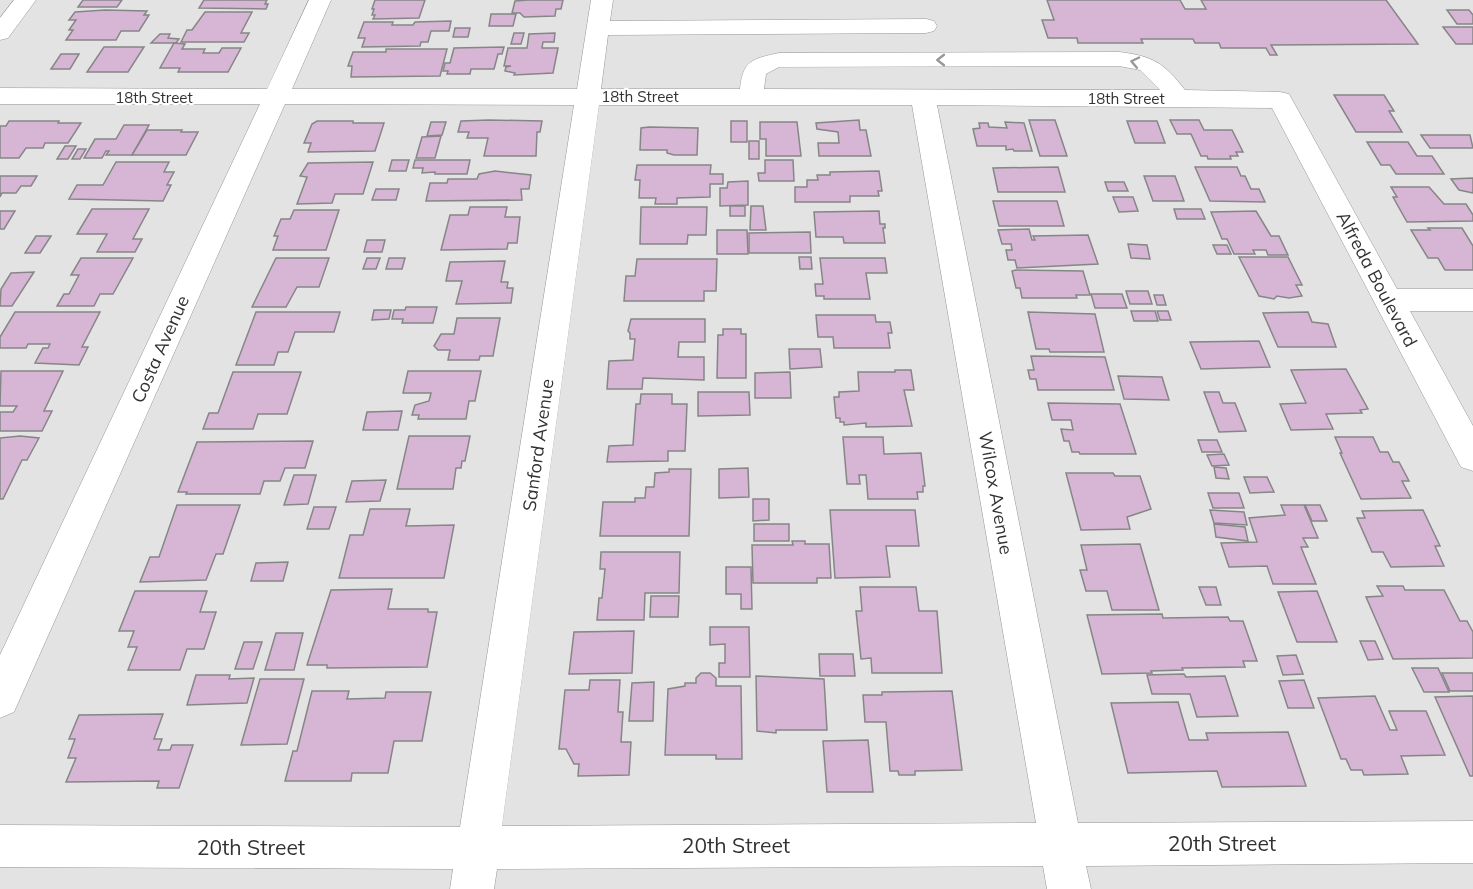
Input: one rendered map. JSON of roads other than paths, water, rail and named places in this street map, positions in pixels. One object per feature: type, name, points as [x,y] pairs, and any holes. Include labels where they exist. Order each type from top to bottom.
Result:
[{"type":"street","points":[[0,33],[25,0]]},
{"type":"street","name":"Costa Avenue","points":[[0,698],[320,0]]},
{"type":"street","points":[[601,14],[926,26]]},
{"type":"street","name":"Sanford Avenue","points":[[472,889],[601,14]]},
{"type":"street","points":[[751,97],[754,71],[766,63],[779,60],[1119,59],[1137,61],[1155,67],[1178,98]]},
{"type":"street","name":"18th Street","points":[[0,96],[923,97],[1280,100]]},
{"type":"street","name":"Wilcox Avenue","points":[[923,97],[1069,889]]},
{"type":"street","name":"Alfreda Boulevard","points":[[1280,100],[1473,458]]},
{"type":"street","points":[[1388,300],[1473,300]]},
{"type":"street","name":"20th Street","points":[[0,846],[478,848],[1473,842]]}]
